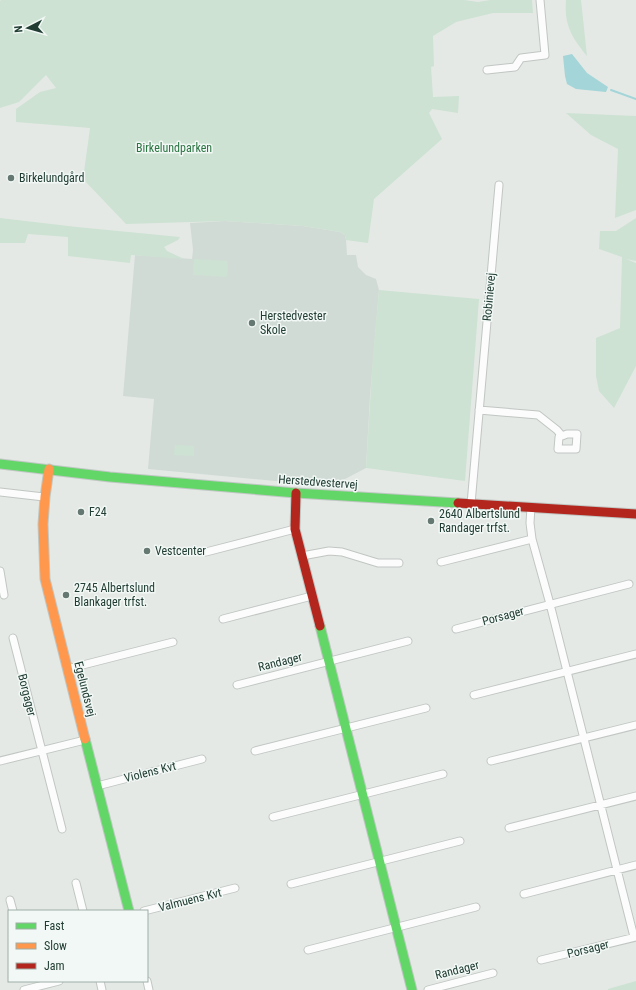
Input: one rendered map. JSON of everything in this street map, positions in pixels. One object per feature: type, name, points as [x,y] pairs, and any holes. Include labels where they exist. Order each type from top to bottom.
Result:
[{"type":"street","points":[[487,70],[515,67],[521,58],[545,56],[540,0]]},
{"type":"street","name":"Robinievej","points":[[471,504],[499,185]]},
{"type":"street","points":[[479,410],[538,415],[557,430],[562,436]]},
{"type":"street","name":"Herstedvestervej","points":[[0,464],[110,477],[296,493],[636,514]]},
{"type":"street","name":"Egelundsvej","points":[[49,469],[44,497],[42,533],[45,579],[129,910]]},
{"type":"street","points":[[0,492],[44,497]]},
{"type":"street","points":[[296,493],[295,529],[412,990]]},
{"type":"street","name":"Porsager","points":[[531,507],[530,523],[532,539],[635,937],[541,960]]},
{"type":"street","points":[[206,552],[295,529]]},
{"type":"street","points":[[441,562],[532,539]]},
{"type":"street","points":[[302,556],[329,551],[342,552],[378,564],[399,563]]},
{"type":"street","points":[[0,571],[4,595]]},
{"type":"street","name":"Porsager","points":[[456,629],[629,584]]},
{"type":"street","points":[[223,619],[312,596]]},
{"type":"street","name":"Borgager","points":[[13,638],[62,829]]},
{"type":"street","points":[[68,669],[173,642]]},
{"type":"street","name":"Randager","points":[[237,685],[408,642]]},
{"type":"street","points":[[474,695],[636,654]]},
{"type":"street","points":[[254,751],[426,708]]},
{"type":"street","points":[[491,761],[636,725]]},
{"type":"street","points":[[0,761],[85,740]]},
{"type":"street","name":"Violens Kvt","points":[[97,786],[202,759]]},
{"type":"street","points":[[273,817],[442,774]]},
{"type":"street","points":[[509,828],[636,796]]},
{"type":"street","points":[[292,884],[460,841]]},
{"type":"street","points":[[524,894],[636,866]]},
{"type":"street","points":[[76,883],[83,910]]},
{"type":"street","name":"Valmuens Kvt","points":[[148,910],[235,888]]},
{"type":"street","points":[[10,900],[12,910]]},
{"type":"street","points":[[308,950],[476,907]]},
{"type":"street","name":"Randager","points":[[428,990],[493,973]]},
{"type":"street","points":[[24,990],[31,986],[53,982]]},
{"type":"shaded area","name":"Herstedvester Skole","points":[[225,221],[303,226],[340,232],[345,235],[347,255],[356,255],[358,267],[366,275],[376,279],[379,290],[366,468],[345,479],[328,486],[148,469],[154,399],[123,396],[135,255],[192,259],[193,250],[190,223]]},
{"type":"green space","name":"Birkelundparken","points":[[1,0],[464,0],[478,2],[490,0],[532,0],[533,13],[493,13],[456,22],[433,36],[434,66],[431,67],[433,97],[459,96],[458,113],[432,109],[429,113],[442,139],[374,199],[368,243],[346,240],[345,235],[340,232],[303,226],[225,221],[126,224],[83,179],[90,128],[16,122],[16,109],[40,92],[56,88],[46,75],[19,102],[0,108]]},
{"type":"green space","points":[[566,0],[581,0],[587,56],[570,31],[566,17]]},
{"type":"green space","points":[[566,113],[636,116],[636,210],[615,218],[618,149],[591,135]]},
{"type":"green space","points":[[0,218],[180,237],[178,240],[164,247],[167,251],[184,259],[131,255],[130,263],[68,256],[68,237],[28,234],[25,243],[0,243]]},
{"type":"green space","points":[[636,218],[636,261],[626,259],[636,263],[636,366],[614,408],[599,391],[596,376],[596,338],[620,328],[622,257],[599,249],[600,231],[616,231]]},
{"type":"green space","points":[[194,259],[228,261],[227,277],[193,275]]},
{"type":"green space","points":[[379,290],[479,299],[465,481],[366,468],[373,355]]},
{"type":"green space","points":[[175,445],[194,446],[194,456],[174,455]]},
{"type":"green space","points":[[636,981],[636,990],[608,990],[608,989]]},
{"type":"water","points":[[572,54],[587,73],[608,87],[606,92],[576,89],[567,84],[563,56]]},
{"type":"waterway","points":[[611,90],[636,99]]},
{"type":"traffic: fast","points":[[0,464],[110,477],[296,493],[458,503]]},
{"type":"traffic: fast","points":[[320,626],[412,990]]},
{"type":"traffic: fast","points":[[85,739],[129,910]]},
{"type":"traffic: slow","points":[[49,469],[43,524],[45,579],[85,739]]},
{"type":"traffic: jam","points":[[296,493],[295,529],[320,626]]},
{"type":"traffic: jam","points":[[458,503],[636,514]]},
{"type":"place","name":"Birkelundgård","points":[[11,178]]},
{"type":"place","name":"Herstedvester Skole","points":[[252,323]]},
{"type":"place","name":"F24","points":[[81,512]]},
{"type":"place","name":"2640 Albertslund Randager trfst.","points":[[431,521]]},
{"type":"place","name":"Vestcenter","points":[[147,551]]},
{"type":"place","name":"2745 Albertslund Blankager trfst.","points":[[66,595]]}]
